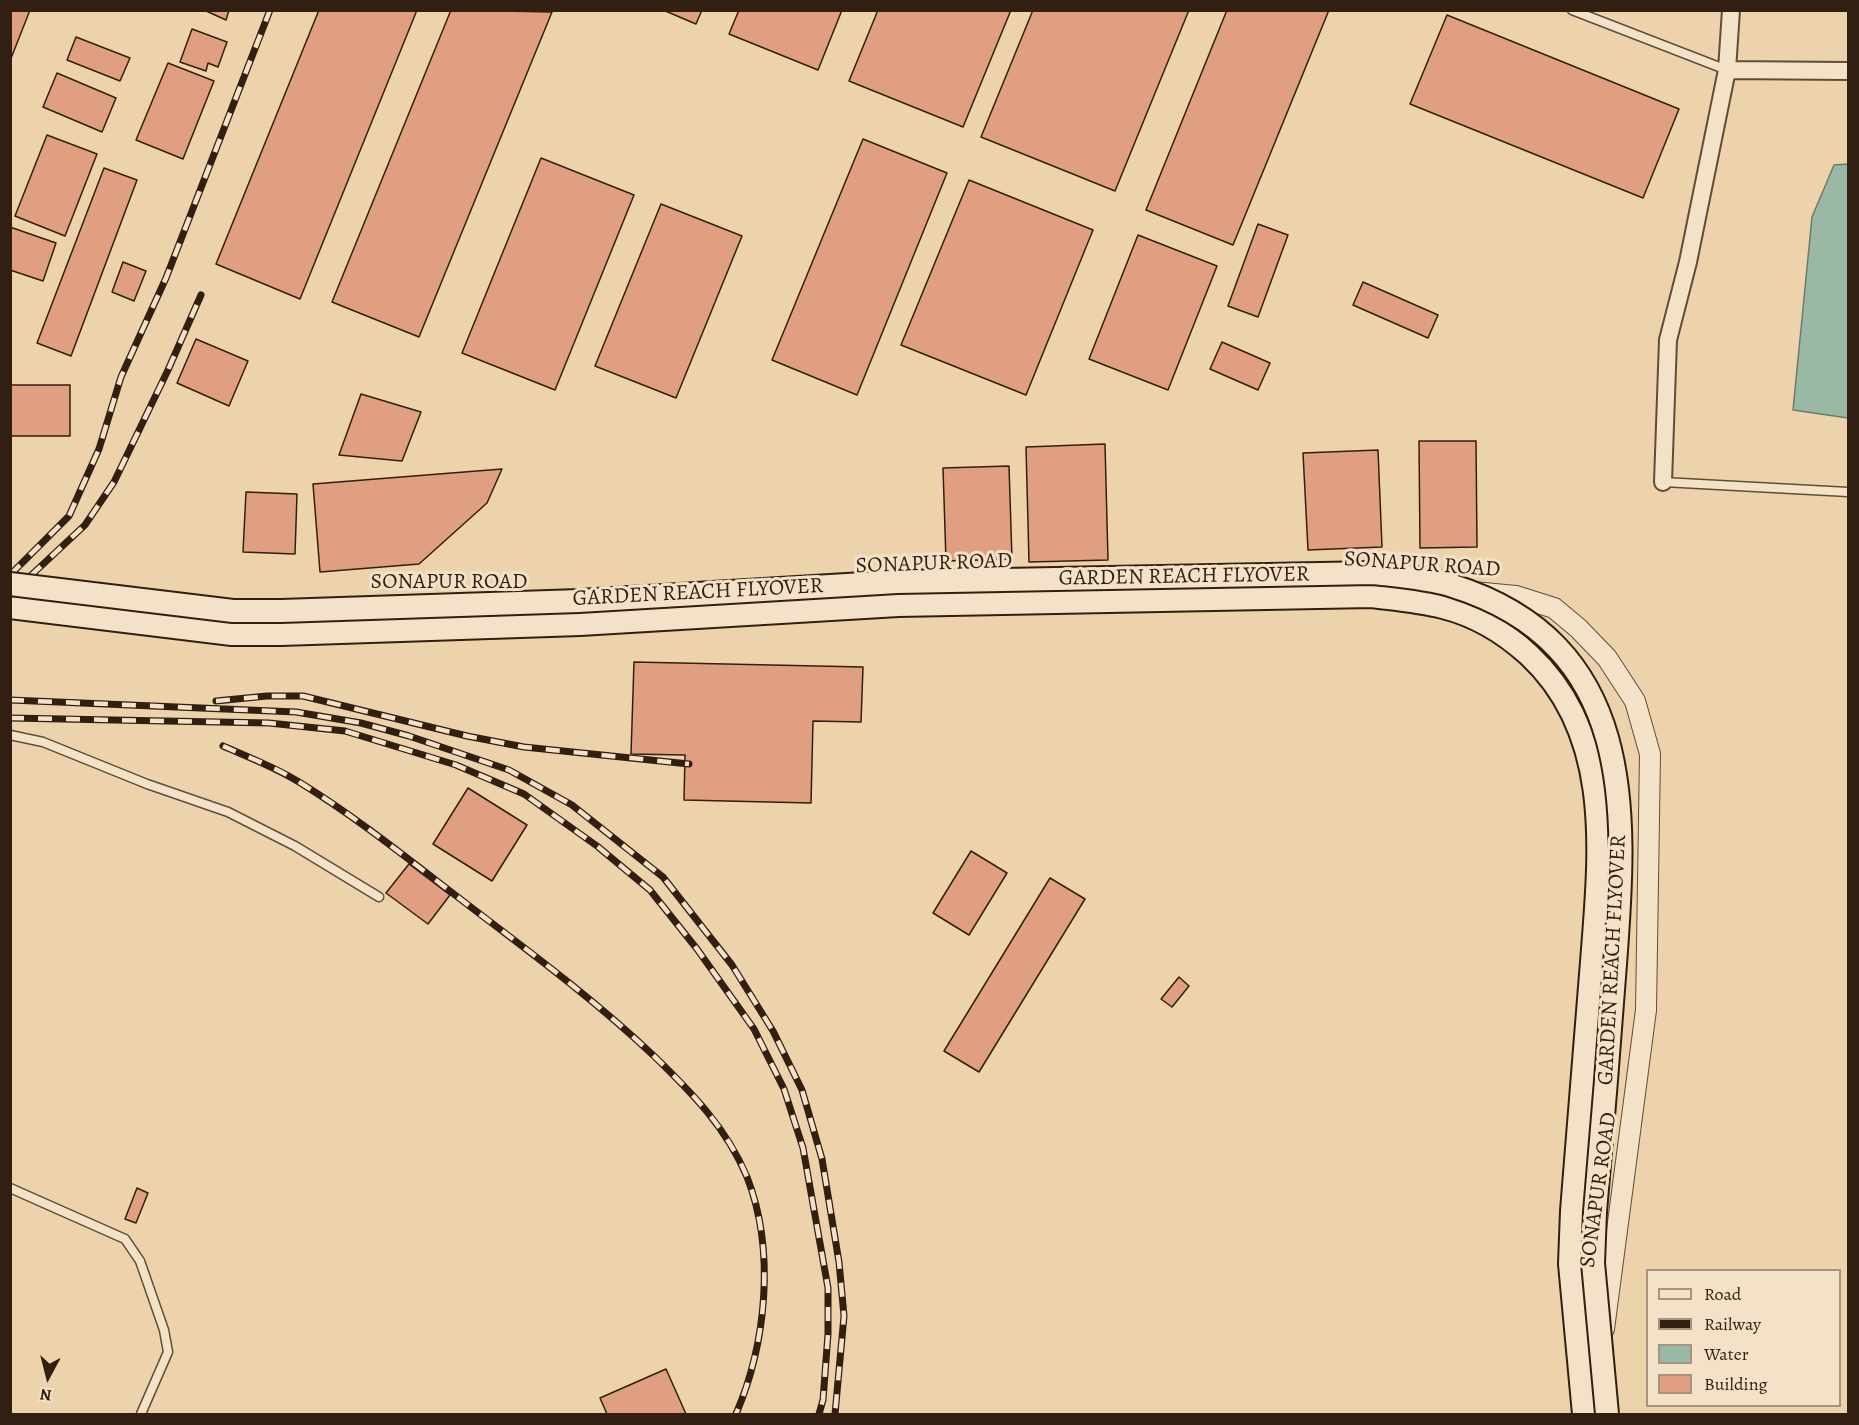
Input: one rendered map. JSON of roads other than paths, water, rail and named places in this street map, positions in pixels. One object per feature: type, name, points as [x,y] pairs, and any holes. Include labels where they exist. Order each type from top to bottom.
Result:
[{"type":"main road","name":"GARDEN REACH FLYOVER","points":[[10,584],[233,611],[281,611],[602,600],[897,582],[1373,573],[1450,585],[1497,604],[1538,631],[1572,667],[1596,706],[1609,739],[1617,772],[1622,878],[1595,1212],[1593,1263],[1607,1414]]},
{"type":"main road","name":"GARDEN REACH FLYOVER","points":[[10,608],[232,634],[281,634],[592,624],[898,605],[1371,596],[1444,607],[1486,624],[1523,649],[1553,681],[1575,716],[1590,755],[1594,776],[1598,878],[1572,1211],[1570,1264],[1584,1414]]},
{"type":"street","points":[[1663,482],[1668,340],[1688,262],[1727,70],[1731,10]]},
{"type":"street","points":[[1727,70],[1848,71]]},
{"type":"street","name":"SONAPUR ROAD","points":[[10,594],[210,605],[529,608],[1025,584],[1272,580],[1516,596],[1554,608],[1607,658],[1635,701],[1650,754],[1646,1010],[1635,1112],[1592,1414]]},
{"type":"lane","points":[[1572,10],[1727,70]]},
{"type":"lane","points":[[1663,482],[1848,492]]},
{"type":"lane","points":[[10,735],[43,742],[158,788],[228,812],[295,846],[379,897]]},
{"type":"lane","points":[[10,1188],[125,1239],[140,1261],[164,1330],[168,1352],[141,1414]]},
{"type":"water","points":[[1848,164],[1848,418],[1793,410],[1812,217],[1834,165]]},
{"type":"railway","points":[[10,575],[69,516],[99,449],[121,377],[166,278],[270,10]]},
{"type":"railway","points":[[10,595],[85,525],[114,482],[201,295]]},
{"type":"railway","points":[[216,701],[267,696],[303,696],[467,736],[524,747],[689,764]]},
{"type":"railway","points":[[10,700],[296,712],[361,723],[409,736],[509,770],[572,805],[663,877],[732,965],[773,1031],[802,1090],[822,1159],[839,1262],[844,1316],[835,1414]]},
{"type":"railway","points":[[10,718],[269,723],[345,731],[456,765],[524,794],[597,846],[650,890],[697,949],[754,1029],[784,1089],[803,1148],[828,1288],[828,1334],[823,1400],[819,1414]]},
{"type":"railway","points":[[223,746],[281,772],[345,812],[522,946],[633,1036],[682,1083],[718,1126],[739,1159],[747,1177],[762,1235],[764,1266],[764,1297],[760,1328],[746,1387],[736,1414]]}]
